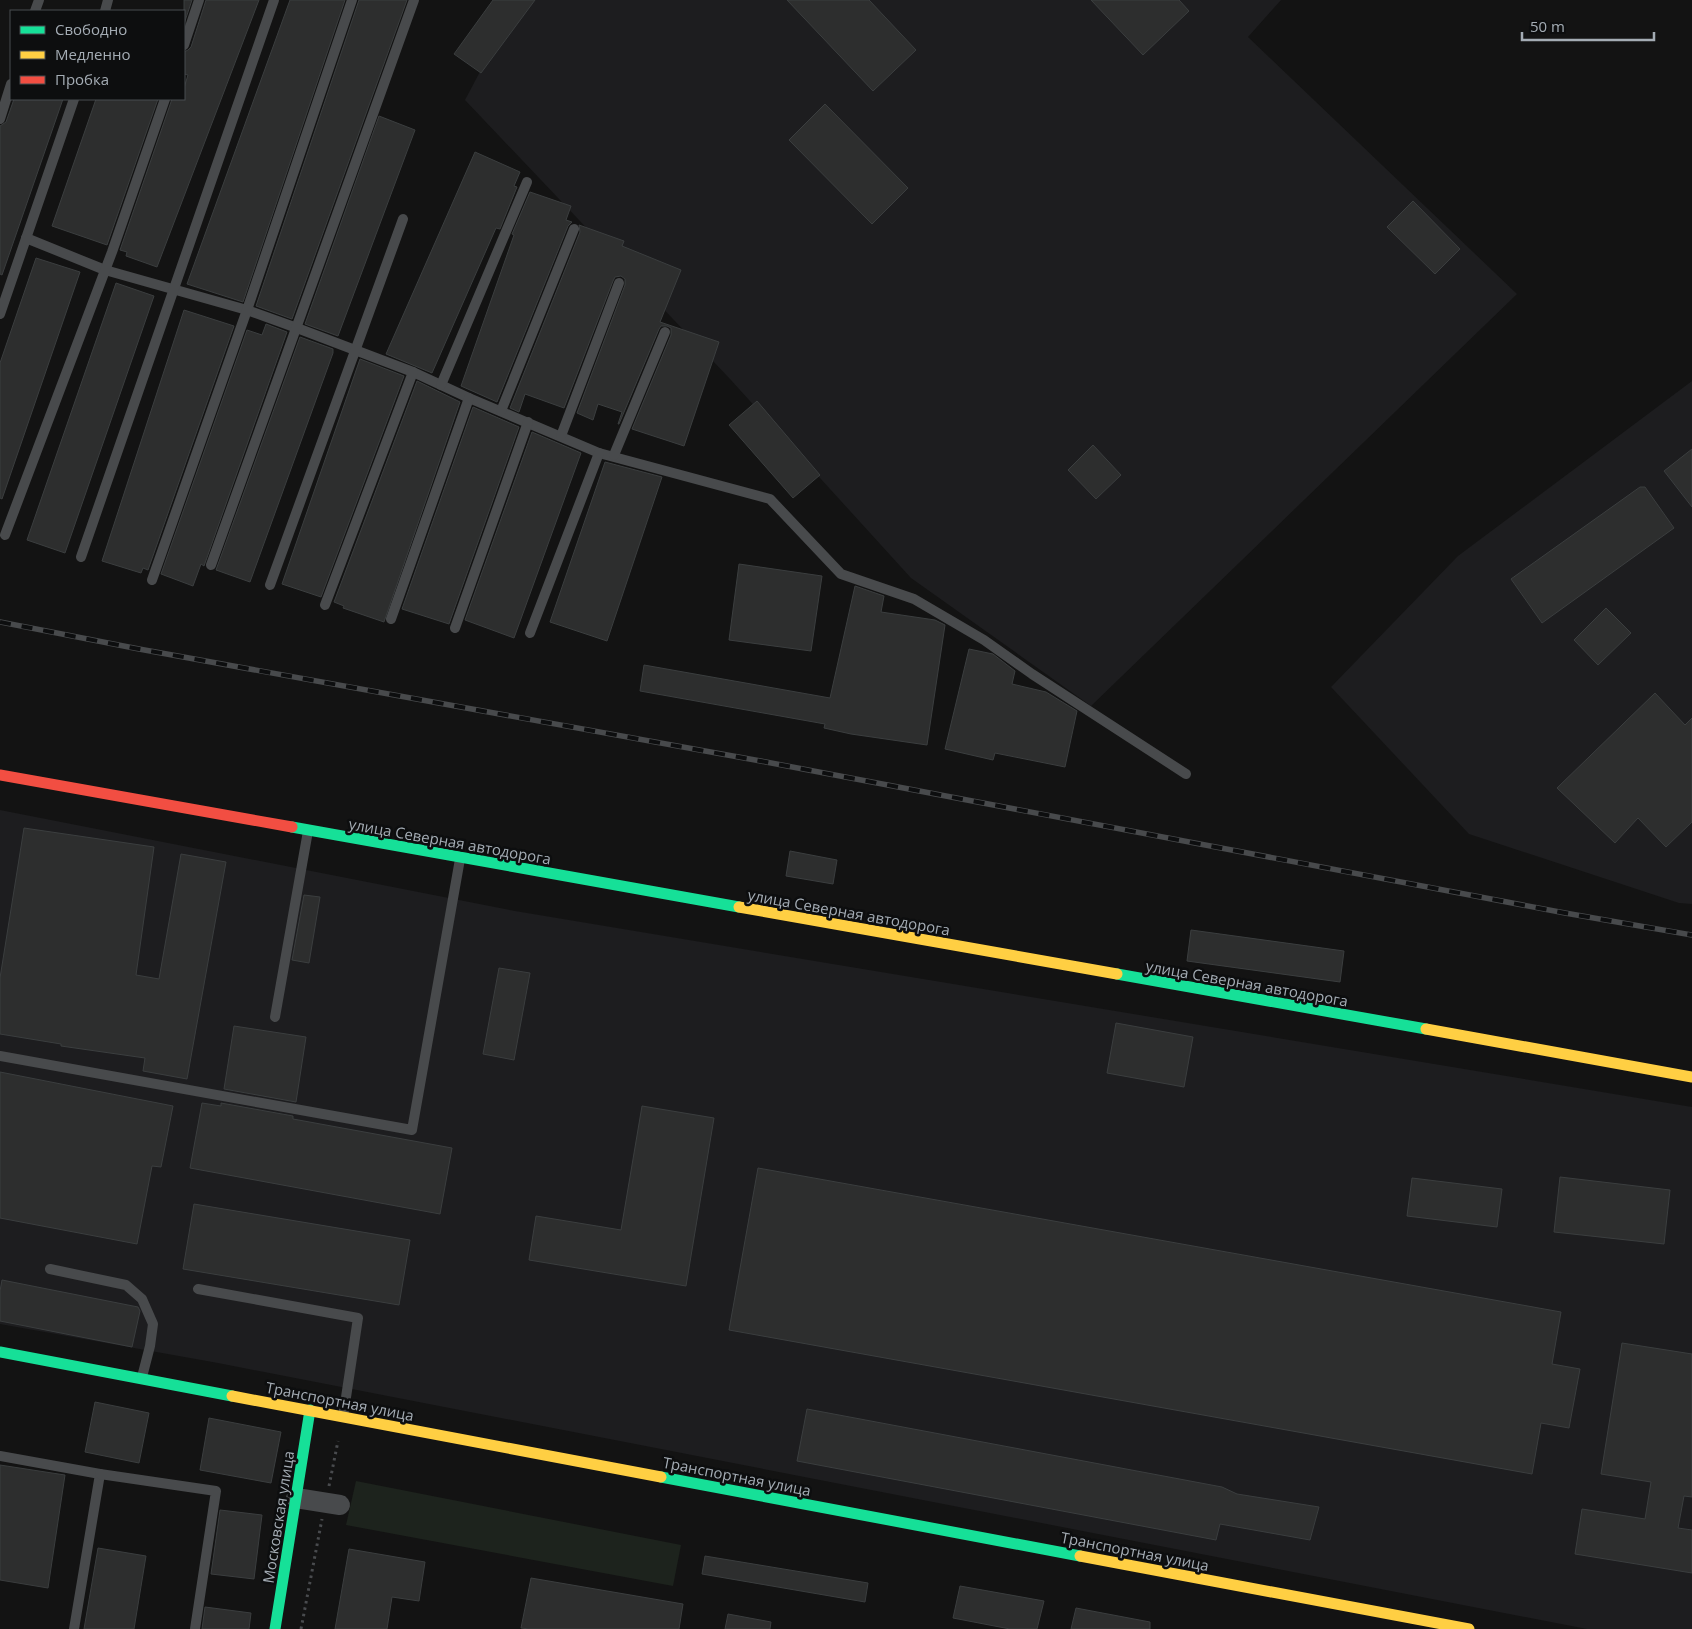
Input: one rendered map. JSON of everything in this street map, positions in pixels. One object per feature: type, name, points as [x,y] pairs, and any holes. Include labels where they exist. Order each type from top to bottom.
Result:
[{"type":"street","name":"улица Северная автодорога","points":[[0,776],[1692,1077]]},
{"type":"street","name":"Транспортная улица","points":[[0,1352],[142,1377],[343,1417],[1469,1629]]},
{"type":"street","name":"Московская улица","points":[[275,1629],[310,1410]]},
{"type":"street","points":[[296,1498],[333,1504]]},
{"type":"lane","points":[[185,42],[199,0]]},
{"type":"lane","points":[[81,557],[274,0]]},
{"type":"lane","points":[[152,580],[247,310],[352,0]]},
{"type":"lane","points":[[211,565],[414,0]]},
{"type":"lane","points":[[0,119],[10,87]]},
{"type":"lane","points":[[0,314],[74,100]]},
{"type":"lane","points":[[6,535],[105,270],[165,100]]},
{"type":"lane","points":[[441,385],[527,182]]},
{"type":"lane","points":[[270,585],[403,219]]},
{"type":"lane","points":[[501,411],[574,229]]},
{"type":"lane","points":[[26,238],[105,270],[174,291],[247,310],[356,350],[413,372],[599,453],[614,455],[770,499],[841,574],[914,598],[984,640],[1080,706],[1186,774]]},
{"type":"lane","points":[[561,436],[620,283]]},
{"type":"lane","points":[[614,455],[665,332]]},
{"type":"lane","points":[[325,605],[413,372]]},
{"type":"lane","points":[[391,619],[469,398]]},
{"type":"lane","points":[[455,628],[528,422]]},
{"type":"lane","points":[[530,633],[599,453]]},
{"type":"lane","points":[[275,1017],[308,831]]},
{"type":"lane","points":[[0,1056],[412,1130],[460,858]]},
{"type":"lane","points":[[50,1269],[126,1285],[142,1299],[153,1324],[150,1346],[142,1377]]},
{"type":"lane","points":[[198,1289],[358,1318],[343,1417]]},
{"type":"lane","points":[[0,1456],[100,1474],[216,1491],[195,1629]]},
{"type":"lane","points":[[74,1629],[100,1474]]},
{"type":"path","points":[[301,1629],[333,1504],[338,1441]]},
{"type":"shaded area","points":[[518,0],[1281,0],[1248,37],[1517,294],[1091,706],[911,578],[730,379],[465,100]]},
{"type":"shaded area","points":[[1692,381],[1692,904],[1679,903],[1469,834],[1331,687],[1458,556]]},
{"type":"shaded area","points":[[0,810],[515,911],[1692,1107],[1692,1629],[1587,1629],[218,1363],[0,1324]]},
{"type":"shaded area","points":[[356,1481],[681,1545],[673,1586],[346,1525]]},
{"type":"building","points":[[184,0],[192,0],[185,21]]},
{"type":"building","points":[[206,0],[259,0],[157,267],[126,256],[127,252],[120,250],[172,100],[185,100],[185,85],[188,75],[185,74],[185,52],[191,47]]},
{"type":"building","points":[[290,0],[345,0],[243,302],[187,284]]},
{"type":"building","points":[[359,0],[407,0],[292,319],[256,306]]},
{"type":"building","points":[[493,0],[535,0],[481,73],[454,54]]},
{"type":"building","points":[[787,0],[869,0],[916,50],[873,91]]},
{"type":"building","points":[[1091,0],[1179,0],[1189,11],[1143,55]]},
{"type":"building","points":[[14,100],[63,100],[2,275],[0,274],[0,126],[6,122]]},
{"type":"building","points":[[96,100],[158,100],[107,245],[52,226]]},
{"type":"building","points":[[825,104],[908,188],[872,224],[789,140]]},
{"type":"building","points":[[379,116],[415,130],[338,336],[305,324]]},
{"type":"building","points":[[475,152],[520,172],[514,186],[517,187],[500,229],[496,228],[432,373],[386,354]]},
{"type":"building","points":[[530,192],[571,206],[566,220],[572,222],[568,226],[497,402],[461,386],[514,235],[512,234]]},
{"type":"building","points":[[1413,201],[1460,249],[1435,274],[1387,227]]},
{"type":"building","points":[[579,225],[624,241],[622,246],[681,270],[660,322],[719,342],[684,446],[632,429],[671,335],[671,328],[667,326],[661,326],[659,329],[619,424],[622,412],[598,404],[593,420],[577,413],[625,285],[625,279],[621,276],[615,277],[613,281],[564,408],[525,394],[519,412],[510,408],[580,232]]},
{"type":"building","points":[[36,258],[80,272],[2,499],[0,498],[0,363]]},
{"type":"building","points":[[116,283],[154,296],[65,553],[27,540]]},
{"type":"building","points":[[184,310],[234,326],[148,570],[143,568],[141,573],[102,561]]},
{"type":"building","points":[[266,324],[287,332],[204,566],[201,564],[193,586],[161,574],[247,330],[262,335]]},
{"type":"building","points":[[300,337],[333,349],[333,353],[250,582],[216,570]]},
{"type":"building","points":[[360,359],[404,376],[321,597],[282,584]]},
{"type":"building","points":[[417,381],[460,402],[384,622],[343,608],[344,606],[334,602]]},
{"type":"building","points":[[757,401],[820,475],[793,498],[729,425]]},
{"type":"building","points":[[473,407],[519,427],[449,624],[402,609]]},
{"type":"building","points":[[532,432],[581,453],[514,638],[465,620]]},
{"type":"building","points":[[1093,445],[1121,475],[1096,499],[1068,470]]},
{"type":"building","points":[[1692,449],[1692,507],[1664,471]]},
{"type":"building","points":[[605,462],[662,477],[607,641],[550,622]]},
{"type":"building","points":[[1640,487],[1645,487],[1674,528],[1542,623],[1511,579]]},
{"type":"building","points":[[739,564],[822,576],[811,651],[729,640]]},
{"type":"building","points":[[855,586],[884,596],[881,612],[935,620],[945,625],[927,745],[851,734],[824,728],[825,724],[640,691],[644,665],[830,698]]},
{"type":"building","points":[[1606,608],[1631,633],[1598,665],[1574,640]]},
{"type":"building","points":[[969,649],[993,654],[1015,671],[1012,684],[1046,692],[1077,711],[1065,767],[995,753],[993,760],[945,749]]},
{"type":"building","points":[[1655,693],[1685,725],[1692,718],[1692,822],[1666,847],[1638,818],[1615,843],[1557,788]]},
{"type":"building","points":[[24,828],[154,847],[136,975],[159,979],[181,854],[226,862],[187,1079],[143,1071],[145,1058],[61,1046],[61,1044],[0,1034],[0,978]]},
{"type":"building","points":[[790,851],[837,860],[833,884],[786,876]]},
{"type":"building","points":[[304,895],[320,897],[309,963],[292,960]]},
{"type":"building","points":[[1191,930],[1344,951],[1340,982],[1187,961]]},
{"type":"building","points":[[499,968],[530,973],[514,1060],[483,1054]]},
{"type":"building","points":[[1116,1023],[1193,1037],[1184,1087],[1107,1073]]},
{"type":"building","points":[[234,1026],[306,1037],[296,1102],[224,1089]]},
{"type":"building","points":[[0,1072],[173,1106],[161,1167],[152,1166],[137,1244],[0,1218]]},
{"type":"building","points":[[202,1103],[221,1106],[221,1103],[293,1116],[293,1119],[452,1148],[440,1214],[190,1168]]},
{"type":"building","points":[[642,1106],[714,1118],[686,1286],[529,1260],[536,1216],[621,1230]]},
{"type":"building","points":[[758,1168],[1561,1312],[1552,1364],[1580,1369],[1569,1428],[1541,1423],[1532,1474],[729,1330]]},
{"type":"building","points":[[1560,1177],[1670,1190],[1664,1244],[1554,1232]]},
{"type":"building","points":[[1412,1178],[1502,1189],[1497,1227],[1407,1216]]},
{"type":"building","points":[[194,1204],[410,1240],[399,1305],[183,1269]]},
{"type":"building","points":[[2,1280],[138,1307],[140,1311],[132,1347],[0,1321]]},
{"type":"building","points":[[1622,1343],[1692,1354],[1692,1497],[1684,1496],[1678,1528],[1692,1530],[1692,1573],[1575,1554],[1582,1509],[1645,1519],[1651,1482],[1601,1474]]},
{"type":"building","points":[[95,1402],[149,1413],[139,1463],[85,1452]]},
{"type":"building","points":[[807,1409],[1222,1487],[1237,1494],[1319,1507],[1310,1540],[1220,1524],[1216,1540],[797,1461]]},
{"type":"building","points":[[209,1418],[281,1432],[271,1483],[200,1470]]},
{"type":"building","points":[[0,1465],[65,1475],[48,1588],[0,1580]]},
{"type":"building","points":[[220,1510],[262,1515],[254,1579],[211,1574]]},
{"type":"building","points":[[98,1548],[146,1556],[134,1629],[84,1629]]},
{"type":"building","points":[[349,1549],[425,1562],[419,1601],[392,1597],[387,1629],[335,1629]]},
{"type":"building","points":[[705,1556],[868,1583],[865,1602],[702,1574]]},
{"type":"building","points":[[531,1578],[683,1604],[679,1629],[521,1628]]},
{"type":"building","points":[[960,1586],[1044,1601],[1037,1629],[1010,1629],[953,1618]]},
{"type":"building","points":[[205,1607],[251,1613],[249,1629],[202,1629]]},
{"type":"building","points":[[1076,1608],[1150,1622],[1150,1629],[1071,1629]]},
{"type":"building","points":[[728,1614],[771,1622],[770,1629],[725,1629]]},
{"type":"railway","points":[[0,622],[139,649],[766,762],[1565,913],[1692,935]]},
{"type":"traffic: fast","points":[[292,827],[739,907]]},
{"type":"traffic: fast","points":[[1117,974],[1426,1029]]},
{"type":"traffic: fast","points":[[0,1352],[232,1396]]},
{"type":"traffic: fast","points":[[275,1629],[310,1410]]},
{"type":"traffic: fast","points":[[661,1477],[1080,1556]]},
{"type":"traffic: slow","points":[[739,907],[1117,974]]},
{"type":"traffic: slow","points":[[1426,1029],[1692,1077]]},
{"type":"traffic: slow","points":[[232,1396],[661,1477]]},
{"type":"traffic: slow","points":[[1080,1556],[1469,1629]]},
{"type":"traffic: jam","points":[[0,775],[292,827]]}]
